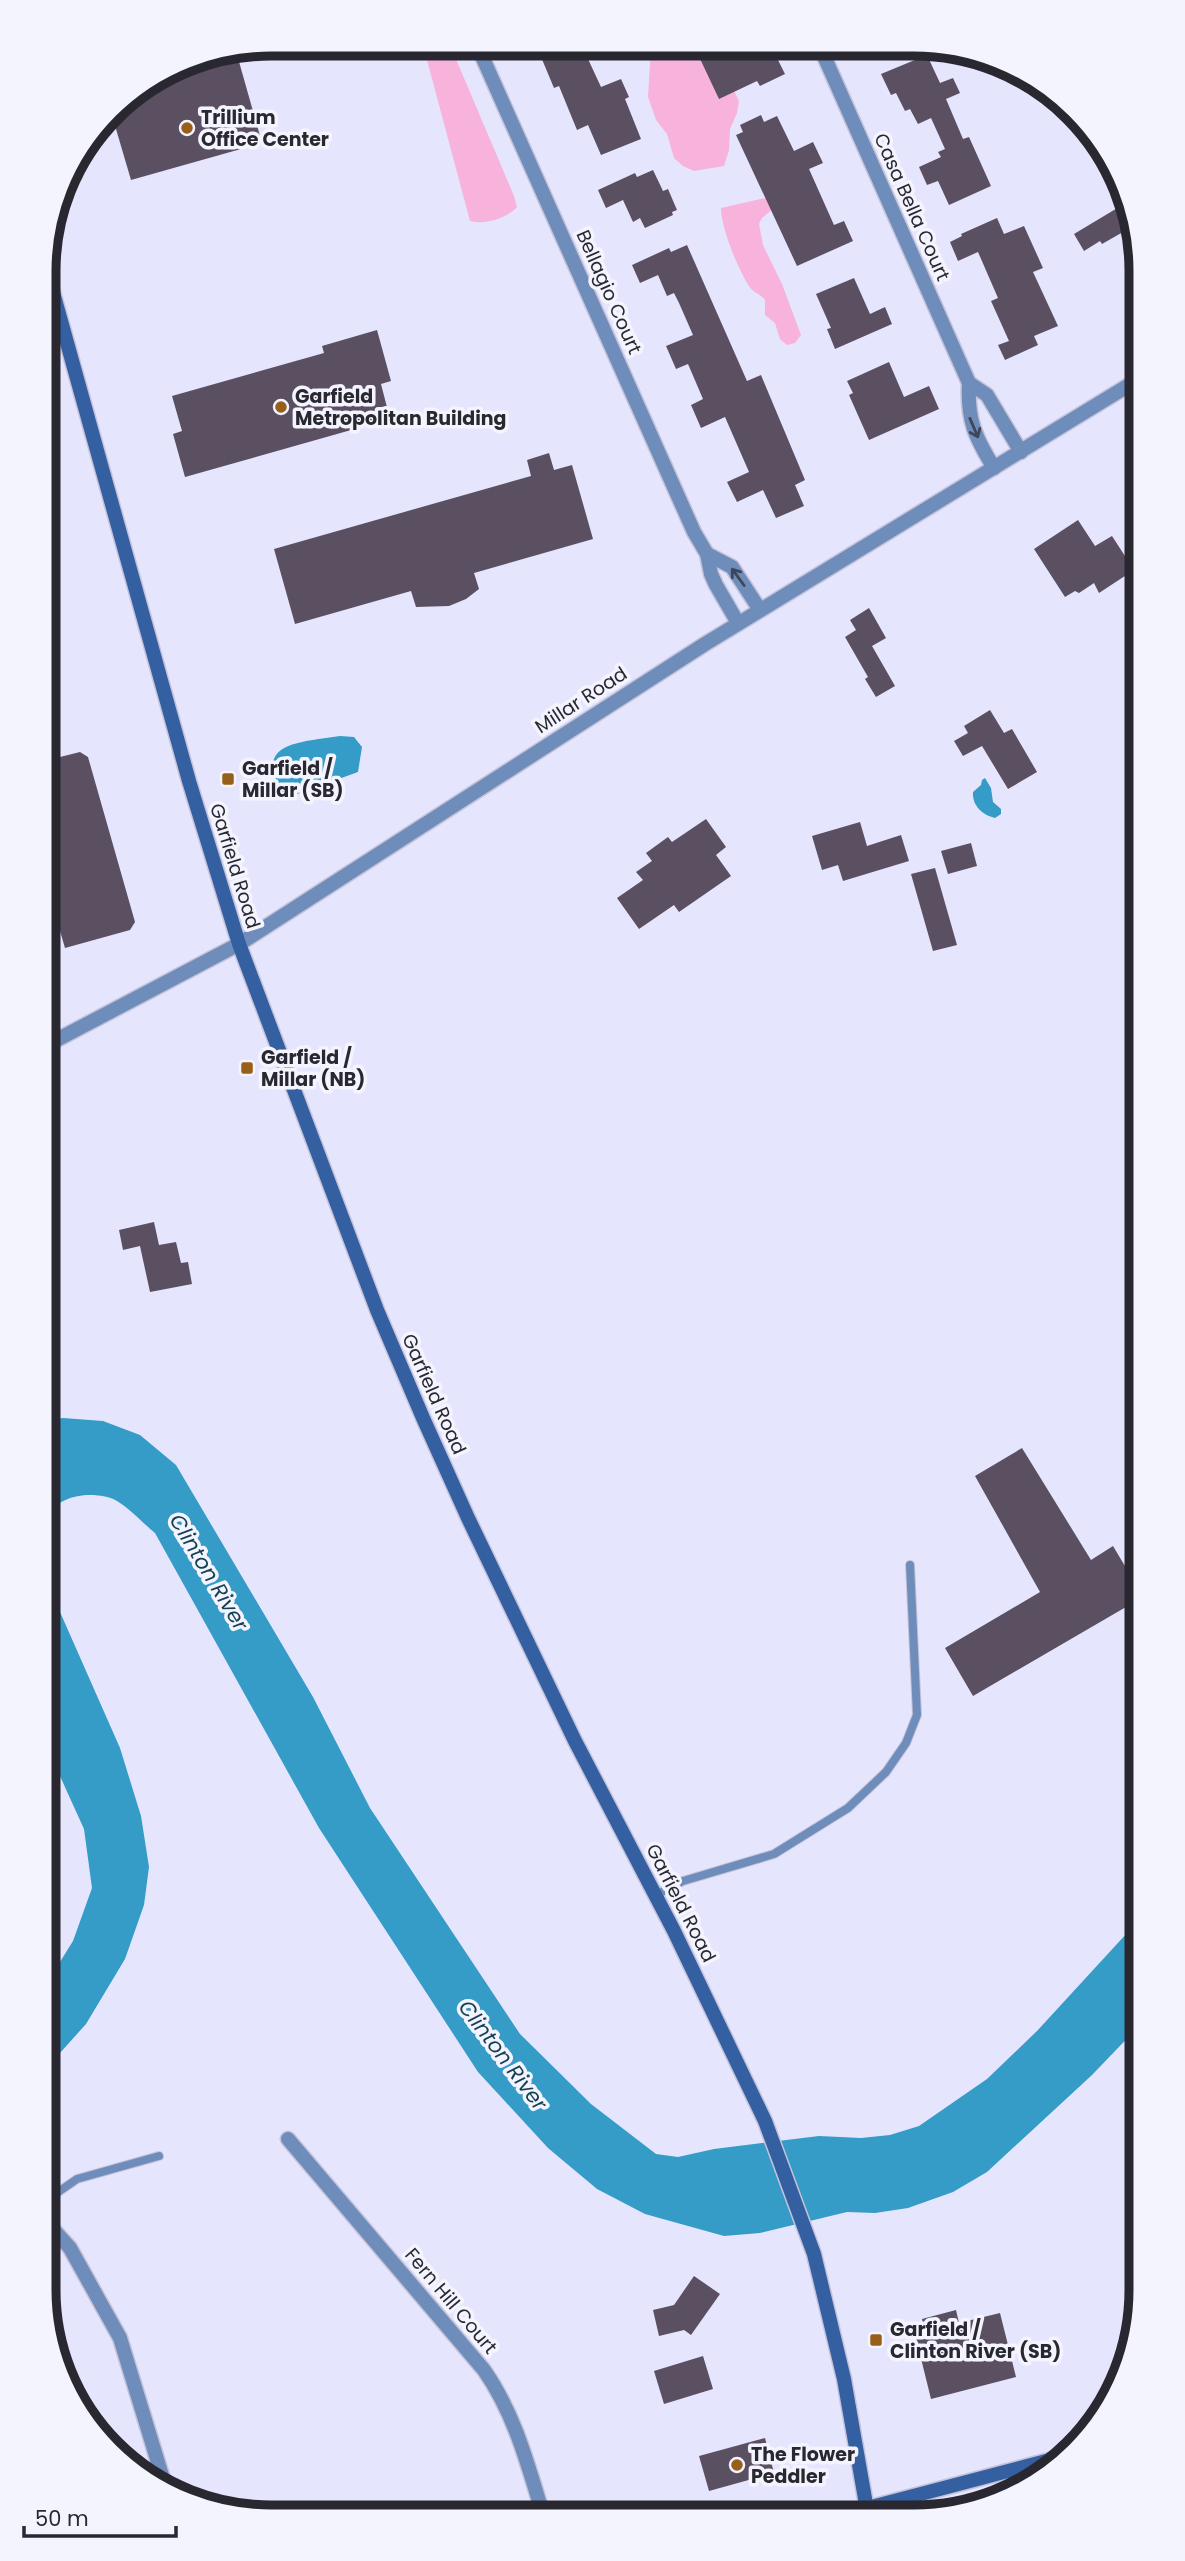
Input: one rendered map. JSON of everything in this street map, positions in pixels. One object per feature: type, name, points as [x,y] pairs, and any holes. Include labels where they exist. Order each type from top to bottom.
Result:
[{"type":"main road","name":"Garfield Road","points":[[56,303],[189,781],[239,944],[372,1297],[423,1418],[575,1741],[656,1895],[765,2121],[814,2254],[844,2379],[863,2505]]},
{"type":"main road","points":[[879,2505],[1043,2462]]},
{"type":"street","name":"Bellagio Court","points":[[482,56],[694,532],[707,554],[711,574],[738,623]]},
{"type":"street","name":"Casa Bella Court","points":[[824,56],[969,383],[969,418],[994,468]]},
{"type":"street","name":"Casa Bella Court","points":[[969,383],[987,395],[1021,452]]},
{"type":"street","name":"Millar Road","points":[[56,1040],[239,944],[738,623],[1129,385]]},
{"type":"street","name":"Bellagio Court","points":[[707,554],[724,562],[738,574],[760,610]]},
{"type":"street","name":"Fern Hill Court","points":[[288,2139],[498,2390],[512,2418],[540,2505]]},
{"type":"street","points":[[56,2233],[70,2248],[120,2338],[161,2474]]},
{"type":"lane","points":[[656,1895],[683,1881],[774,1854],[848,1808],[886,1772],[906,1744],[917,1716],[910,1565]]},
{"type":"lane","points":[[56,2192],[78,2179],[159,2156]]},
{"type":"shaded area","points":[[426,56],[455,56],[517,207],[502,217],[489,221],[470,221]]},
{"type":"shaded area","points":[[650,56],[716,56],[739,101],[730,129],[729,150],[724,166],[694,171],[674,158],[667,134],[656,120],[648,97]]},
{"type":"shaded area","points":[[770,199],[774,208],[759,224],[763,245],[782,284],[801,335],[795,343],[787,345],[780,339],[775,323],[765,315],[765,300],[751,288],[740,269],[722,216],[721,208]]},
{"type":"water","points":[[340,736],[354,737],[362,747],[358,772],[297,794],[283,792],[273,763],[277,753],[298,743]]},
{"type":"water","points":[[985,778],[991,788],[993,802],[1001,809],[1001,814],[995,818],[986,815],[974,802],[973,792]]},
{"type":"water","name":"Clinton River","points":[[56,1419],[103,1421],[140,1435],[176,1465],[313,1697],[370,1808],[520,2034],[591,2104],[656,2154],[678,2157],[714,2149],[819,2136],[861,2138],[890,2135],[919,2126],[987,2079],[1037,2031],[1129,1931],[1129,2036],[1092,2075],[987,2172],[953,2192],[908,2208],[875,2213],[847,2212],[760,2233],[724,2236],[645,2214],[597,2189],[548,2148],[478,2072],[319,1828],[155,1533],[132,1512],[109,1498],[78,1496],[56,1506]]},
{"type":"water","points":[[56,1603],[120,1748],[141,1816],[149,1867],[144,1905],[125,1959],[86,2024],[56,2057],[56,1968],[73,1941],[92,1888],[84,1829],[56,1767]]},
{"type":"building","points":[[541,56],[587,56],[601,87],[621,79],[629,97],[625,99],[641,139],[601,155],[588,125],[577,130],[559,86],[554,88]]},
{"type":"building","points":[[699,56],[776,56],[785,74],[760,86],[757,81],[719,99]]},
{"type":"building","points":[[923,57],[928,57],[940,83],[953,78],[960,93],[946,99],[963,139],[969,137],[991,186],[949,205],[938,181],[927,185],[919,167],[941,157],[938,152],[945,149],[931,118],[918,124],[910,109],[905,111],[896,93],[891,95],[881,74]]},
{"type":"building","name":"Trillium Office Center","points":[[238,59],[262,143],[131,180],[114,124],[151,92],[176,78],[215,63]]},
{"type":"building","points":[[761,115],[764,122],[777,116],[794,151],[813,142],[823,163],[809,169],[834,225],[844,221],[853,241],[797,266],[736,135],[743,132],[740,125]]},
{"type":"building","points":[[653,170],[663,191],[668,189],[677,210],[672,212],[673,215],[645,228],[640,218],[633,222],[623,200],[606,208],[598,190],[635,173],[637,177]]},
{"type":"building","points":[[1119,207],[1126,237],[1123,232],[1084,251],[1074,234]]},
{"type":"building","points":[[997,218],[1004,234],[1024,226],[1043,268],[1033,272],[1058,326],[1034,336],[1038,345],[1005,360],[998,345],[1009,341],[991,301],[998,298],[978,252],[958,261],[950,242],[962,236],[961,234]]},
{"type":"building","points":[[687,245],[747,381],[761,375],[805,480],[795,485],[804,506],[776,518],[763,490],[737,502],[727,482],[749,472],[725,417],[701,428],[691,405],[703,399],[688,364],[676,369],[666,346],[693,335],[679,303],[674,293],[667,296],[658,275],[640,283],[632,265],[669,248],[671,252]]},
{"type":"building","points":[[854,278],[870,314],[885,307],[892,324],[835,349],[827,329],[831,328],[816,294]]},
{"type":"building","name":"Garfield Metropolitan Building","points":[[377,330],[391,381],[381,384],[390,419],[185,477],[173,434],[182,431],[172,396],[324,353],[322,346]]},
{"type":"building","points":[[889,362],[904,397],[929,386],[939,409],[869,440],[849,395],[853,393],[847,381]]},
{"type":"building","points":[[549,453],[554,470],[572,465],[593,539],[474,573],[479,589],[466,599],[449,606],[416,607],[411,591],[295,624],[274,549],[531,476],[527,460]]},
{"type":"building","points":[[1078,520],[1095,546],[1112,536],[1129,562],[1129,573],[1099,593],[1094,583],[1079,593],[1075,591],[1065,597],[1034,549]]},
{"type":"building","points":[[869,608],[886,638],[872,646],[895,686],[876,697],[845,637],[856,630],[850,620]]},
{"type":"building","points":[[990,710],[1004,733],[1012,729],[1037,772],[1008,789],[982,746],[963,756],[954,741],[968,733],[964,726]]},
{"type":"building","points":[[56,743],[60,757],[80,752],[88,757],[135,922],[130,930],[65,948],[56,917]]},
{"type":"building","points":[[706,819],[726,847],[716,855],[731,876],[679,912],[674,905],[639,929],[617,898],[643,880],[636,872],[652,861],[646,853],[668,837],[672,842]]},
{"type":"building","points":[[860,822],[867,846],[901,835],[909,861],[843,881],[838,865],[822,870],[812,836]]},
{"type":"building","points":[[971,843],[977,866],[948,874],[941,851]]},
{"type":"building","points":[[935,868],[957,945],[933,951],[911,874]]},
{"type":"building","points":[[154,1222],[159,1245],[176,1242],[181,1263],[188,1262],[192,1284],[150,1292],[140,1246],[123,1250],[119,1230]]},
{"type":"building","points":[[1022,1448],[1091,1560],[1113,1546],[1129,1573],[1129,1605],[973,1696],[945,1648],[1040,1592],[975,1476]]},
{"type":"building","points":[[694,2276],[720,2294],[691,2335],[684,2330],[659,2336],[653,2310],[674,2305]]},
{"type":"building","points":[[956,2310],[959,2323],[1000,2313],[1016,2377],[931,2399],[913,2326],[923,2323],[922,2319]]},
{"type":"building","points":[[703,2356],[713,2389],[664,2404],[654,2371]]},
{"type":"building","name":"The Flower Peddler","points":[[765,2438],[774,2473],[709,2491],[699,2456]]},
{"type":"place","name":"Trillium Office Center","points":[[187,128]]},
{"type":"place","name":"Garfield Metropolitan Building","points":[[281,407]]},
{"type":"place","name":"Garfield / Millar (SB)","points":[[228,779]]},
{"type":"place","name":"Garfield / Millar (NB)","points":[[247,1068]]},
{"type":"place","name":"Garfield / Clinton River (SB)","points":[[876,2340]]},
{"type":"place","name":"The Flower Peddler","points":[[737,2465]]}]
